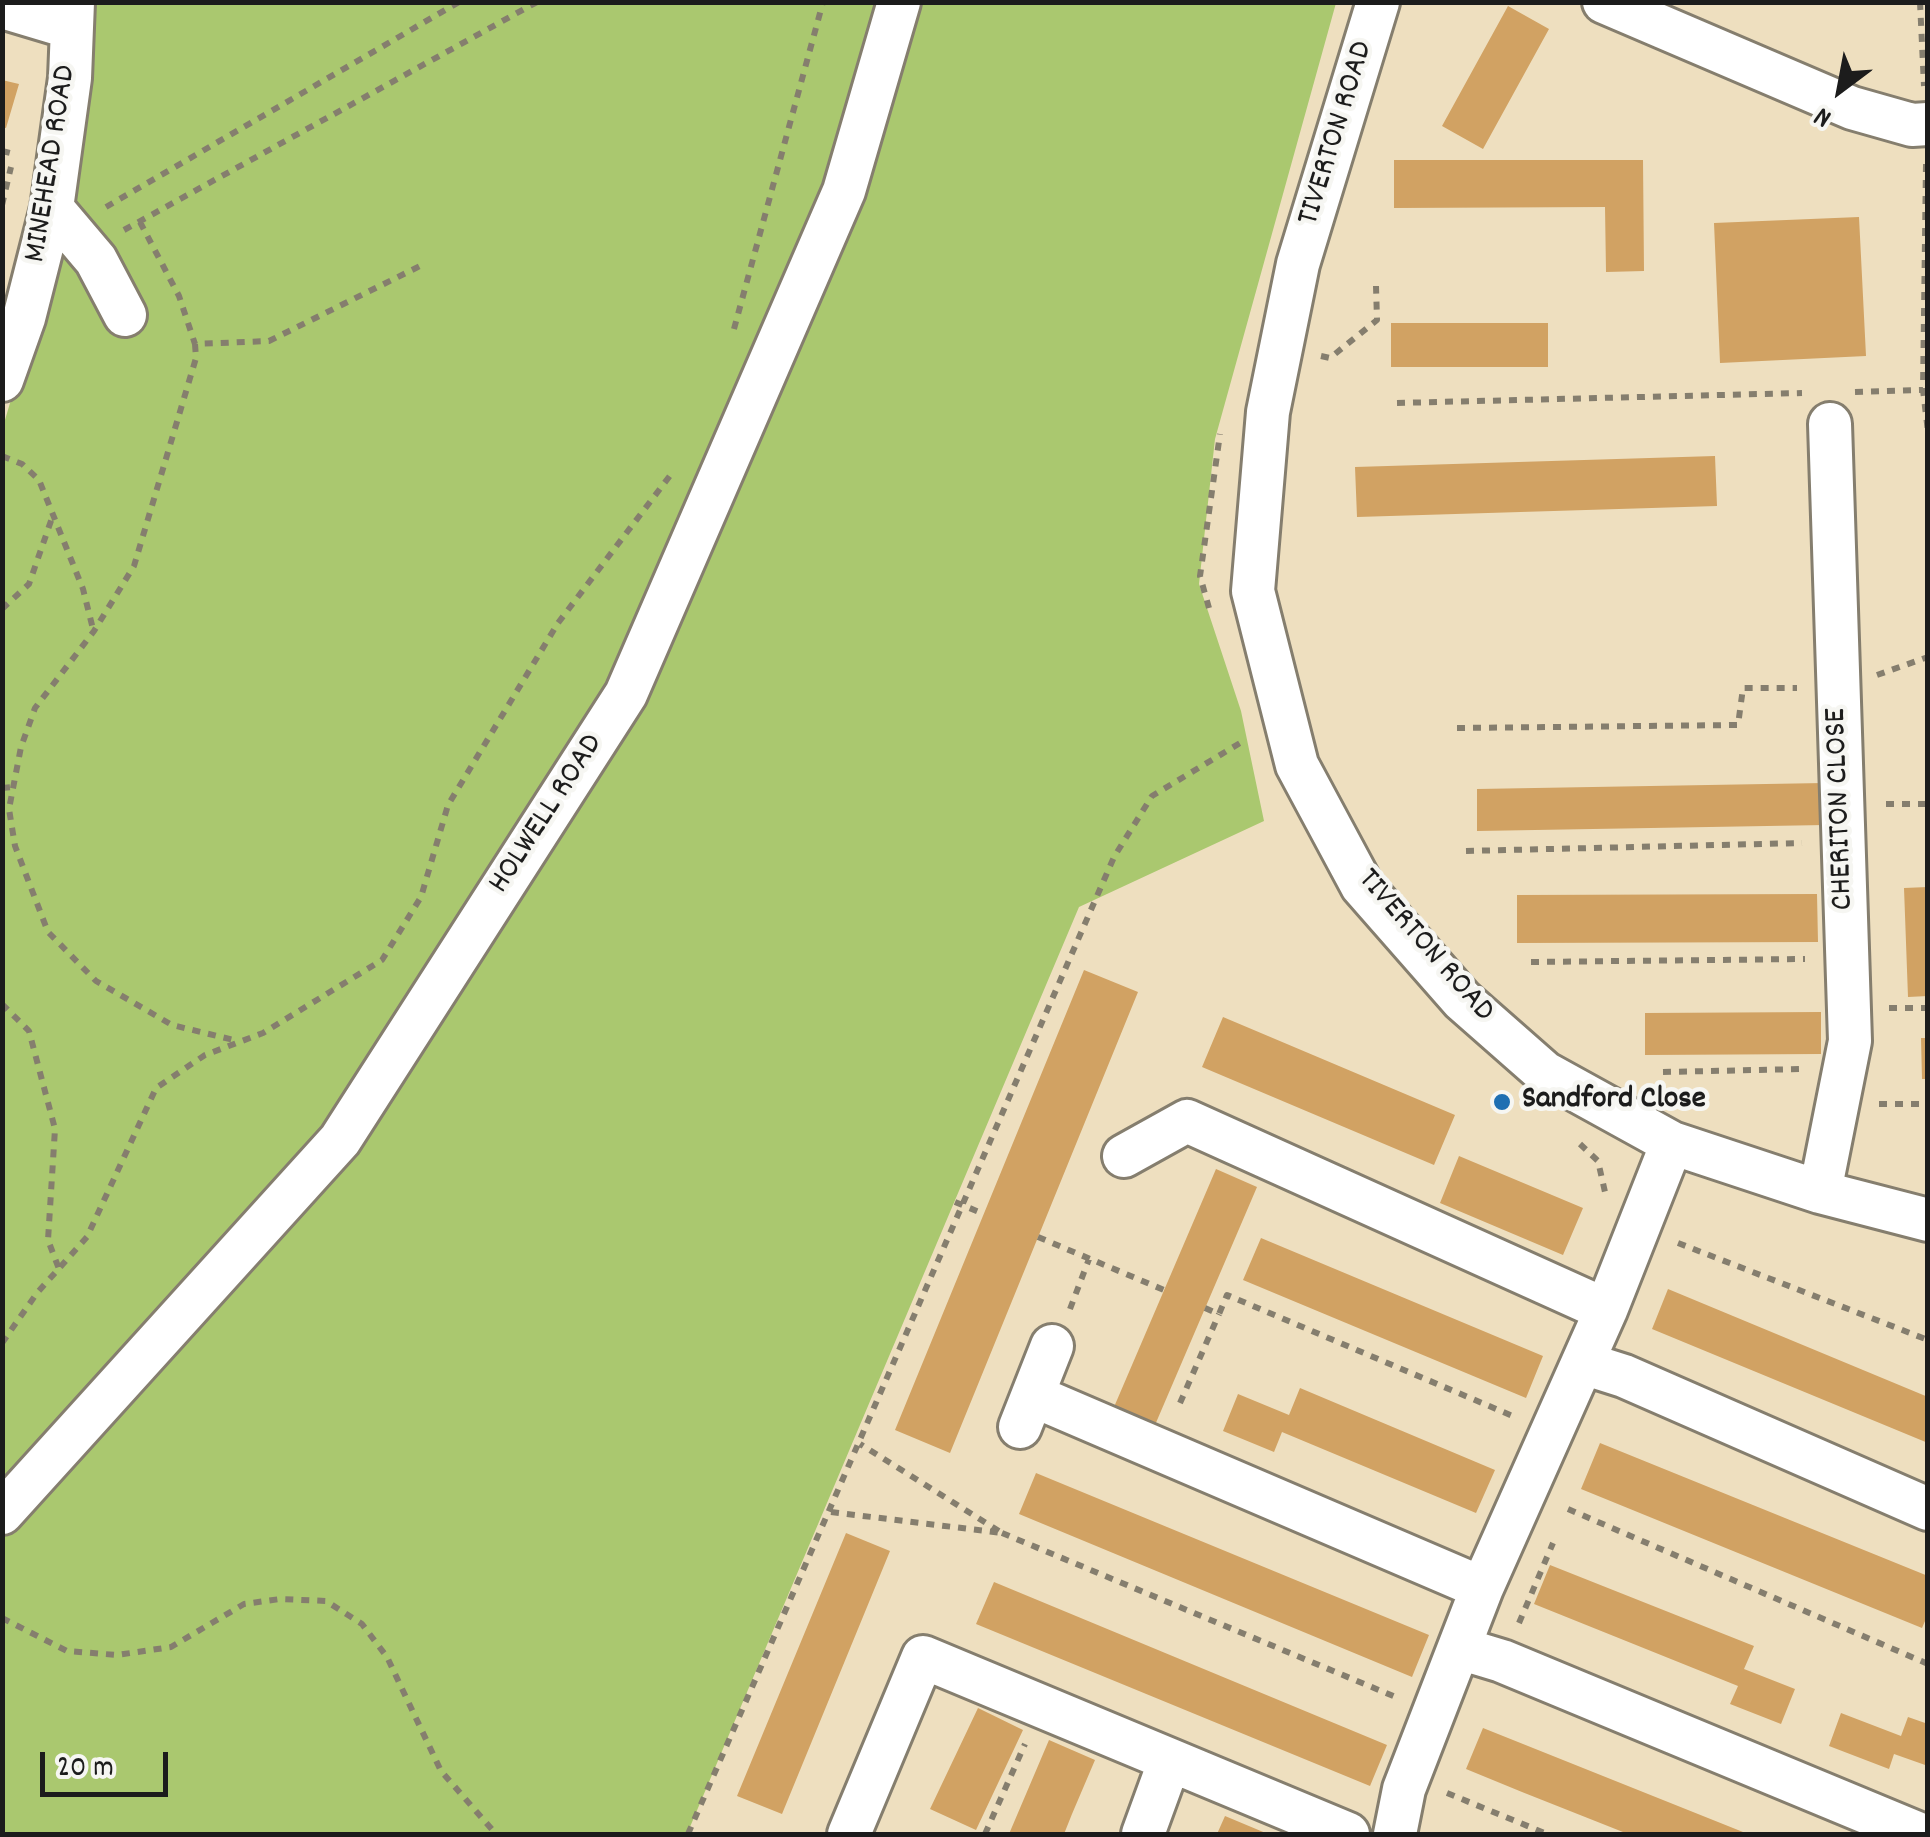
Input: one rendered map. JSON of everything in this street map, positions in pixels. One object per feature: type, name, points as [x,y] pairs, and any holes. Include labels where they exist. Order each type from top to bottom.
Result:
[{"type":"street","name":"HOLWELL ROAD","points":[[2,1513],[340,1140],[626,694],[844,191],[899,2]]},
{"type":"street","name":"TIVERTON ROAD","points":[[1378,2],[1298,264],[1268,412],[1252,591],[1296,766],[1362,886],[1462,1000],[1546,1073],[1672,1143],[1820,1192],[1928,1220]]},
{"type":"street","points":[[1604,2],[1852,108],[1926,124]]},
{"type":"street","points":[[2,7],[73,15]]},
{"type":"street","name":"MINEHEAD ROAD","points":[[2,380],[13,315],[70,229],[73,15]]},
{"type":"street","points":[[70,229],[125,315]]},
{"type":"street","name":"CHERITON CLOSE","points":[[1820,1192],[1850,1040],[1827,403]]},
{"type":"street","points":[[1124,1156],[1187,1121],[1606,1310]]},
{"type":"street","points":[[1395,1834],[1409,1776],[1482,1588],[1606,1310],[1672,1143]]},
{"type":"street","points":[[1052,1346],[1027,1412],[1482,1588]]},
{"type":"street","points":[[1583,1363],[1624,1376],[1928,1509]]},
{"type":"street","points":[[1459,1648],[1502,1661],[1919,1834]]},
{"type":"street","points":[[849,1834],[923,1656],[1348,1834]]},
{"type":"street","points":[[1143,1834],[1170,1760]]},
{"type":"path","points":[[70,229],[459,2]]},
{"type":"path","points":[[70,229],[140,222],[537,2]]},
{"type":"path","points":[[730,342],[823,2]]},
{"type":"path","points":[[1920,2],[1926,124],[1924,390],[1928,432]]},
{"type":"path","points":[[2,151],[14,154]]},
{"type":"path","points":[[140,222],[178,296],[196,358],[134,566],[94,631],[35,708],[9,810],[15,846],[48,932],[96,980],[172,1024],[210,1037],[241,1041]]},
{"type":"path","points":[[195,344],[269,342],[424,264]]},
{"type":"path","points":[[1282,345],[1330,358],[1377,320],[1376,286]]},
{"type":"path","points":[[1397,403],[1827,403],[1924,390]]},
{"type":"path","points":[[1214,625],[1200,576],[1211,474],[1223,421]]},
{"type":"path","points":[[2,456],[22,464],[39,480],[84,588],[94,631]]},
{"type":"path","points":[[2,1343],[87,1237],[156,1088],[205,1054],[263,1033],[382,960],[421,897],[448,805],[558,623],[678,466]]},
{"type":"path","points":[[2,609],[29,584],[52,517]]},
{"type":"path","points":[[1457,728],[1738,725],[1743,688],[1838,688]]},
{"type":"path","points":[[1241,724],[1250,758]]},
{"type":"path","points":[[688,1834],[1114,858],[1152,796],[1245,740]]},
{"type":"path","points":[[2,788],[14,787]]},
{"type":"path","points":[[1886,804],[1928,804]]},
{"type":"path","points":[[1466,850],[1843,842]]},
{"type":"path","points":[[1531,962],[1846,958]]},
{"type":"path","points":[[2,1004],[29,1030],[55,1130],[48,1240],[59,1268]]},
{"type":"path","points":[[1663,1072],[1844,1068]]},
{"type":"path","points":[[1575,1139],[1598,1161],[1608,1202],[1643,1217],[1681,1246],[1928,1340]]},
{"type":"path","points":[[954,1202],[984,1214]]},
{"type":"path","points":[[1038,1237],[1164,1290]]},
{"type":"path","points":[[1052,1346],[1089,1259]]},
{"type":"path","points":[[1180,1402],[1228,1295],[1551,1433]]},
{"type":"path","points":[[1204,1308],[1219,1314]]},
{"type":"path","points":[[860,1444],[1002,1534],[1434,1713]]},
{"type":"path","points":[[1568,1509],[1928,1664]]},
{"type":"path","points":[[831,1512],[1002,1534]]},
{"type":"path","points":[[2,1618],[67,1650],[117,1655],[171,1647],[244,1604],[280,1599],[326,1602],[362,1624],[387,1657],[441,1771],[496,1834]]},
{"type":"path","points":[[985,1834],[1041,1706]]},
{"type":"path","points":[[1409,1776],[1548,1834]]},
{"type":"green space","points":[[94,3],[1336,3],[1215,439],[1199,584],[1241,711],[1264,821],[1079,907],[687,1834],[3,1834],[2,430],[76,181]]},
{"type":"building","points":[[1508,6],[1549,29],[1483,149],[1442,126]]},
{"type":"building","points":[[2,80],[19,84],[6,128],[2,127]]},
{"type":"building","points":[[1394,160],[1643,160],[1644,271],[1606,272],[1605,207],[1394,208]]},
{"type":"building","points":[[1859,217],[1866,356],[1720,363],[1714,223]]},
{"type":"building","points":[[1391,323],[1548,323],[1548,367],[1391,367]]},
{"type":"building","points":[[1715,456],[1717,506],[1357,517],[1355,467]]},
{"type":"building","points":[[1824,783],[1825,825],[1477,831],[1477,789]]},
{"type":"building","points":[[1928,887],[1928,996],[1908,997],[1904,888]]},
{"type":"building","points":[[1817,894],[1818,942],[1517,943],[1517,895]]},
{"type":"building","points":[[1084,970],[1138,992],[950,1453],[895,1430]]},
{"type":"building","points":[[1821,1012],[1821,1054],[1645,1055],[1645,1013]]},
{"type":"building","points":[[1223,1017],[1455,1115],[1434,1165],[1202,1067]]},
{"type":"building","points":[[1921,1038],[1928,1038],[1928,1079],[1922,1079]]},
{"type":"building","points":[[1459,1156],[1583,1208],[1563,1255],[1440,1203]]},
{"type":"building","points":[[1216,1169],[1257,1187],[1155,1425],[1114,1407]]},
{"type":"building","points":[[1261,1238],[1543,1356],[1526,1398],[1243,1280]]},
{"type":"building","points":[[1668,1289],[1928,1397],[1928,1443],[1652,1329]]},
{"type":"building","points":[[1300,1388],[1495,1470],[1476,1513],[1282,1432],[1274,1452],[1223,1431],[1238,1394],[1289,1415]]},
{"type":"building","points":[[1600,1443],[1928,1576],[1928,1614],[1922,1628],[1581,1489]]},
{"type":"building","points":[[1036,1473],[1429,1635],[1412,1677],[1019,1514]]},
{"type":"building","points":[[846,1533],[890,1551],[782,1814],[737,1796]]},
{"type":"building","points":[[1550,1565],[1754,1646],[1744,1669],[1795,1689],[1781,1724],[1730,1704],[1738,1686],[1534,1604]]},
{"type":"building","points":[[994,1582],[1387,1745],[1370,1786],[976,1624]]},
{"type":"building","points":[[978,1708],[1023,1730],[976,1830],[930,1809]]},
{"type":"building","points":[[1841,1713],[1901,1736],[1908,1717],[1928,1724],[1928,1766],[1894,1754],[1889,1769],[1829,1746]]},
{"type":"building","points":[[1483,1728],[1748,1834],[1628,1834],[1522,1792],[1466,1769]]},
{"type":"building","points":[[1049,1740],[1095,1760],[1064,1834],[1009,1834]]},
{"type":"building","points":[[1225,1816],[1268,1834],[1217,1834]]},
{"type":"place","name":"Sandford Close","points":[[1502,1102]]}]
